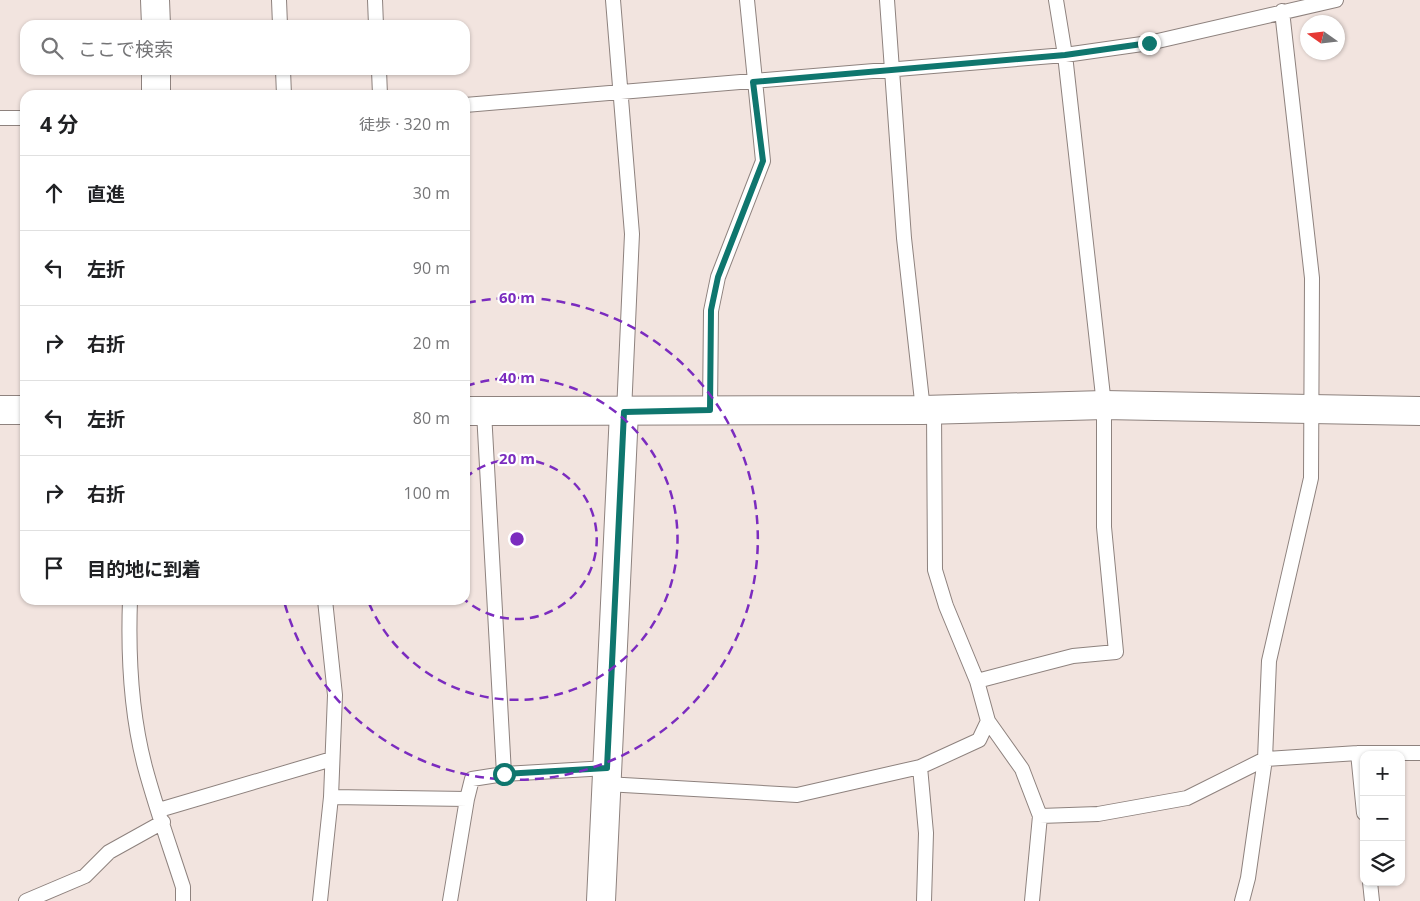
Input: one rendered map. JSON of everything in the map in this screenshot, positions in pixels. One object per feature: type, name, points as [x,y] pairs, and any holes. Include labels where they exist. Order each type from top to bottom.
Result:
[{"type":"street","points":[[155,0],[156,20]]},
{"type":"street","points":[[156,75],[156,90]]},
{"type":"street","points":[[475,411],[929,410],[1104,406],[1420,411]]},
{"type":"street","points":[[0,410],[20,410]]},
{"type":"street","points":[[601,901],[624,412]]},
{"type":"lane","points":[[279,0],[280,20]]},
{"type":"lane","points":[[375,0],[376,20]]},
{"type":"lane","points":[[613,0],[632,234],[624,412]]},
{"type":"lane","points":[[710,410],[711,310],[718,277],[763,161],[753,82],[747,0]]},
{"type":"lane","points":[[887,0],[904,238],[929,410],[935,570],[946,606],[977,681],[988,722],[1022,769],[1040,816],[1032,901]]},
{"type":"lane","points":[[977,681],[1072,656],[1116,652],[1104,526],[1104,406],[1065,55],[1056,0]]},
{"type":"lane","points":[[470,105],[1065,55],[1149,43],[1336,0]]},
{"type":"lane","points":[[1242,901],[1248,878],[1266,759],[1269,661],[1311,478],[1312,278],[1282,11]]},
{"type":"lane","points":[[283,75],[284,90]]},
{"type":"lane","points":[[379,75],[380,90]]},
{"type":"lane","points":[[0,118],[20,118]]},
{"type":"lane","points":[[475,411],[504,774]]},
{"type":"lane","points":[[130,605],[128,640],[137,720],[145,766],[183,887],[183,901]]},
{"type":"lane","points":[[320,901],[331,796],[335,695],[325,605]]},
{"type":"lane","points":[[450,901],[472,779],[504,774],[607,776],[798,795],[920,767],[979,740],[988,722]]},
{"type":"lane","points":[[1358,753],[1362,796]]},
{"type":"lane","points":[[1040,816],[1098,814],[1187,798],[1266,759],[1358,753],[1420,753]]},
{"type":"lane","points":[[26,901],[85,876],[109,852],[161,816],[332,759]]},
{"type":"lane","points":[[920,767],[926,833],[924,901]]},
{"type":"lane","points":[[331,796],[468,799]]},
{"type":"lane","points":[[1370,886],[1372,901]]},
{"type":"route","points":[[504,774],[607,768],[624,412],[710,410],[711,310],[718,277],[763,161],[753,82],[1065,55],[1149,43]]}]
